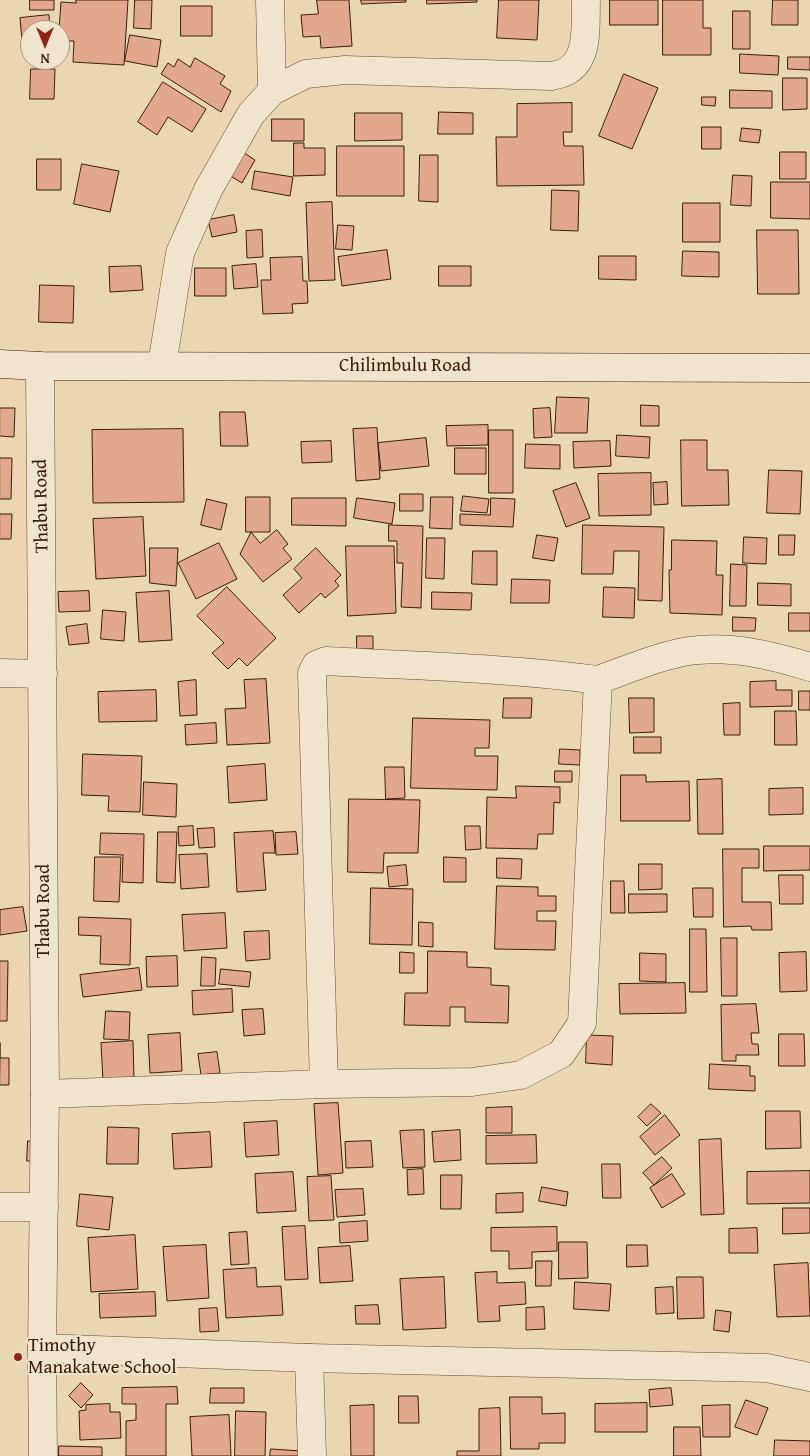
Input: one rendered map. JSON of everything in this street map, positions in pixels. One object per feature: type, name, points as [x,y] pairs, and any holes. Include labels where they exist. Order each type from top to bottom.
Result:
[{"type":"street","points":[[270,0],[272,91]]},
{"type":"street","points":[[162,365],[180,253],[208,190],[251,114],[272,91],[306,74],[344,70],[551,76],[567,71],[578,60],[585,40],[586,0]]},
{"type":"street","name":"Chilimbulu Road","points":[[0,364],[40,366],[810,368]]},
{"type":"street","name":"Thabu Road","points":[[40,366],[45,1094],[42,1348],[43,1456]]},
{"type":"street","points":[[324,1084],[312,673],[316,665],[326,661],[477,668],[542,672],[598,680],[653,661],[690,651],[738,650],[775,656],[810,667]]},
{"type":"street","points":[[0,673],[43,674]]},
{"type":"street","points":[[45,1094],[324,1084],[472,1082],[521,1075],[561,1054],[582,1023],[598,680]]},
{"type":"street","points":[[0,1207],[44,1207]]},
{"type":"street","points":[[42,1348],[309,1358],[767,1368],[810,1377]]},
{"type":"street","points":[[309,1358],[312,1456]]},
{"type":"building","points":[[30,0],[54,0],[54,10],[30,10]]},
{"type":"building","points":[[76,0],[128,0],[124,65],[73,62],[74,41],[70,41],[70,20],[60,20],[61,2],[76,3]]},
{"type":"building","points":[[135,0],[152,0],[151,29],[134,28]]},
{"type":"building","points":[[317,0],[349,0],[352,46],[321,48],[320,36],[303,37],[301,15],[318,14]]},
{"type":"building","points":[[361,0],[406,0],[406,2],[362,4]]},
{"type":"building","points":[[427,0],[477,0],[477,2],[427,4]]},
{"type":"building","points":[[499,0],[539,0],[537,40],[497,38]]},
{"type":"building","points":[[610,0],[658,0],[658,25],[610,25]]},
{"type":"building","points":[[663,0],[703,0],[703,28],[711,28],[711,55],[663,55]]},
{"type":"building","points":[[773,0],[798,0],[798,25],[772,25]]},
{"type":"building","points":[[181,6],[212,6],[212,36],[181,36]]},
{"type":"building","points":[[733,11],[750,11],[750,49],[733,49]]},
{"type":"building","points":[[49,15],[49,20],[20,20],[20,18]]},
{"type":"building","points":[[130,35],[161,40],[157,67],[125,61]]},
{"type":"building","points":[[740,54],[779,56],[778,75],[740,73]]},
{"type":"building","points":[[788,57],[810,57],[810,70],[788,69]]},
{"type":"building","points":[[195,58],[225,76],[220,84],[231,91],[221,112],[161,74],[168,63],[174,67],[178,59],[190,67]]},
{"type":"building","points":[[31,70],[55,70],[54,99],[30,99]]},
{"type":"building","points":[[624,74],[658,88],[632,149],[599,136]]},
{"type":"building","points":[[783,78],[807,78],[807,109],[783,110]]},
{"type":"building","points":[[163,82],[206,109],[192,132],[168,117],[157,135],[138,122]]},
{"type":"building","points":[[730,90],[772,91],[772,108],[730,108]]},
{"type":"building","points":[[702,97],[716,97],[715,106],[702,105]]},
{"type":"building","points":[[572,103],[572,132],[563,132],[564,146],[583,146],[584,185],[497,186],[496,137],[517,137],[517,104]]},
{"type":"building","points":[[439,112],[473,113],[473,134],[438,134]]},
{"type":"building","points":[[355,113],[402,113],[402,140],[355,141]]},
{"type":"building","points":[[272,119],[304,119],[304,141],[272,141]]},
{"type":"building","points":[[702,127],[721,127],[721,149],[702,149]]},
{"type":"building","points":[[742,128],[761,130],[759,143],[740,141]]},
{"type":"building","points":[[294,143],[304,143],[304,148],[325,148],[325,175],[294,176]]},
{"type":"building","points":[[337,146],[404,146],[404,196],[337,196]]},
{"type":"building","points":[[241,151],[255,160],[242,183],[227,174]]},
{"type":"building","points":[[780,152],[806,152],[806,179],[780,179]]},
{"type":"building","points":[[420,155],[438,155],[438,202],[419,201]]},
{"type":"building","points":[[37,159],[61,159],[61,190],[37,190]]},
{"type":"building","points":[[82,164],[119,171],[110,212],[74,204]]},
{"type":"building","points":[[255,171],[293,177],[290,196],[252,189]]},
{"type":"building","points":[[733,175],[752,176],[751,206],[731,205]]},
{"type":"building","points":[[771,182],[810,182],[810,219],[771,218]]},
{"type":"building","points":[[552,190],[579,191],[578,231],[551,230]]},
{"type":"building","points":[[332,202],[335,280],[309,281],[306,203]]},
{"type":"building","points":[[683,203],[720,203],[720,242],[683,242]]},
{"type":"building","points":[[234,215],[237,232],[212,237],[208,220]]},
{"type":"building","points":[[338,225],[354,226],[352,250],[336,249]]},
{"type":"building","points":[[262,230],[263,257],[247,258],[246,231]]},
{"type":"building","points":[[757,230],[798,230],[799,294],[758,294]]},
{"type":"building","points":[[387,250],[391,279],[342,286],[338,257]]},
{"type":"building","points":[[683,251],[719,252],[719,277],[682,276]]},
{"type":"building","points":[[599,256],[636,256],[636,280],[599,279]]},
{"type":"building","points":[[302,257],[303,281],[307,281],[308,303],[292,304],[293,313],[263,314],[261,280],[271,280],[270,258]]},
{"type":"building","points":[[256,264],[258,287],[234,289],[232,266]]},
{"type":"building","points":[[141,266],[143,290],[110,292],[109,267]]},
{"type":"building","points":[[439,266],[471,266],[471,286],[439,286]]},
{"type":"building","points":[[195,268],[226,268],[226,296],[195,296]]},
{"type":"building","points":[[40,285],[74,286],[73,323],[39,322]]},
{"type":"building","points":[[557,397],[589,398],[587,433],[555,433]]},
{"type":"building","points":[[641,405],[659,406],[659,426],[641,426]]},
{"type":"building","points":[[0,408],[15,408],[14,437],[0,436]]},
{"type":"building","points":[[550,408],[552,437],[534,438],[533,409]]},
{"type":"building","points":[[220,412],[245,412],[248,446],[221,446]]},
{"type":"building","points":[[488,425],[488,445],[447,446],[446,426]]},
{"type":"building","points":[[377,428],[380,479],[356,481],[353,429]]},
{"type":"building","points":[[183,429],[184,502],[93,503],[92,430]]},
{"type":"building","points":[[489,430],[513,430],[513,493],[489,493]]},
{"type":"building","points":[[617,435],[650,437],[649,458],[616,456]]},
{"type":"building","points":[[426,438],[429,466],[381,471],[378,443]]},
{"type":"building","points":[[681,440],[707,440],[707,470],[728,470],[729,505],[682,506]]},
{"type":"building","points":[[331,441],[332,462],[302,463],[301,442]]},
{"type":"building","points":[[610,441],[611,466],[574,468],[573,442]]},
{"type":"building","points":[[526,444],[560,445],[560,469],[525,468]]},
{"type":"building","points":[[455,448],[486,448],[486,474],[455,474]]},
{"type":"building","points":[[0,458],[12,458],[11,499],[0,499]]},
{"type":"building","points":[[769,470],[802,471],[800,514],[767,513]]},
{"type":"building","points":[[651,473],[651,515],[599,516],[598,474]]},
{"type":"building","points":[[667,482],[668,504],[654,505],[653,483]]},
{"type":"building","points":[[576,483],[590,518],[566,527],[553,491]]},
{"type":"building","points":[[400,494],[423,494],[423,511],[400,511]]},
{"type":"building","points":[[463,496],[489,499],[487,513],[461,511]]},
{"type":"building","points":[[246,497],[270,497],[270,532],[246,532]]},
{"type":"building","points":[[431,497],[453,497],[452,529],[430,528]]},
{"type":"building","points":[[292,498],[346,498],[346,526],[292,525]]},
{"type":"building","points":[[357,498],[395,503],[392,524],[354,518]]},
{"type":"building","points":[[491,498],[515,499],[513,527],[460,525],[460,514],[490,515]]},
{"type":"building","points":[[207,499],[227,504],[221,530],[201,525]]},
{"type":"building","points":[[0,514],[12,514],[11,539],[0,539]]},
{"type":"building","points":[[143,517],[146,576],[96,579],[93,519]]},
{"type":"building","points":[[389,525],[423,526],[421,608],[401,607],[403,563],[397,563],[397,541],[389,541]]},
{"type":"building","points":[[583,525],[664,527],[662,601],[638,600],[639,551],[614,551],[613,574],[582,574]]},
{"type":"building","points":[[277,530],[288,544],[283,548],[292,559],[263,582],[240,554],[251,532],[260,543]]},
{"type":"building","points":[[537,535],[558,538],[554,561],[533,558]]},
{"type":"building","points":[[779,535],[795,535],[794,555],[779,555]]},
{"type":"building","points":[[744,537],[767,538],[766,564],[743,563]]},
{"type":"building","points":[[427,538],[445,538],[444,579],[426,578]]},
{"type":"building","points":[[672,540],[717,541],[716,575],[723,575],[722,615],[670,613],[669,570],[671,570]]},
{"type":"building","points":[[219,543],[237,579],[196,599],[178,563]]},
{"type":"building","points":[[346,546],[394,546],[396,613],[348,616]]},
{"type":"building","points":[[150,548],[178,548],[176,586],[150,583]]},
{"type":"building","points":[[316,548],[341,575],[335,581],[339,586],[325,598],[321,593],[299,613],[283,595],[302,578],[294,569]]},
{"type":"building","points":[[473,551],[497,551],[497,585],[472,584]]},
{"type":"building","points":[[731,564],[747,565],[746,606],[730,606]]},
{"type":"building","points":[[512,579],[550,580],[549,603],[511,603]]},
{"type":"building","points":[[758,583],[791,584],[791,606],[758,605]]},
{"type":"building","points":[[227,587],[276,638],[247,666],[239,658],[228,669],[212,653],[224,643],[197,616]]},
{"type":"building","points":[[604,587],[635,588],[634,618],[603,617]]},
{"type":"building","points":[[89,591],[90,611],[59,612],[58,592]]},
{"type":"building","points":[[169,591],[172,640],[139,642],[136,593]]},
{"type":"building","points":[[432,592],[472,593],[471,610],[432,609]]},
{"type":"building","points":[[103,610],[126,612],[124,641],[101,639]]},
{"type":"building","points":[[789,613],[810,613],[810,631],[789,631]]},
{"type":"building","points":[[733,617],[756,618],[755,631],[733,631]]},
{"type":"building","points":[[87,624],[89,643],[69,645],[66,627]]},
{"type":"building","points":[[357,636],[373,636],[373,649],[357,649]]},
{"type":"building","points":[[266,679],[270,743],[227,745],[225,709],[246,708],[244,680]]},
{"type":"building","points":[[196,680],[197,715],[180,716],[178,682]]},
{"type":"building","points":[[776,681],[776,690],[792,690],[792,706],[750,707],[750,682]]},
{"type":"building","points":[[156,690],[157,721],[99,722],[98,692]]},
{"type":"building","points":[[799,691],[810,691],[810,710],[799,710]]},
{"type":"building","points":[[504,698],[532,698],[531,718],[503,718]]},
{"type":"building","points":[[629,698],[654,698],[654,732],[630,733]]},
{"type":"building","points":[[740,703],[740,735],[724,735],[723,704]]},
{"type":"building","points":[[775,711],[796,711],[797,745],[775,745]]},
{"type":"building","points":[[413,718],[490,720],[489,748],[475,748],[475,756],[498,756],[497,790],[411,788]]},
{"type":"building","points":[[216,723],[217,743],[186,745],[185,725]]},
{"type":"building","points":[[634,737],[661,737],[661,753],[634,753]]},
{"type":"building","points":[[560,749],[580,750],[580,765],[559,764]]},
{"type":"building","points":[[83,754],[142,756],[140,812],[108,811],[109,796],[82,795]]},
{"type":"building","points":[[265,764],[267,800],[229,803],[227,767]]},
{"type":"building","points":[[385,767],[404,767],[405,798],[386,799]]},
{"type":"building","points":[[555,771],[572,771],[572,782],[555,782]]},
{"type":"building","points":[[621,775],[646,775],[646,782],[689,781],[690,821],[621,821]]},
{"type":"building","points":[[722,779],[723,834],[698,834],[697,780]]},
{"type":"building","points":[[144,782],[177,784],[176,817],[143,815]]},
{"type":"building","points":[[516,786],[560,787],[560,803],[554,802],[553,834],[538,834],[537,849],[486,848],[487,797],[516,798]]},
{"type":"building","points":[[803,788],[803,814],[769,815],[769,789]]},
{"type":"building","points":[[349,799],[420,800],[418,853],[384,853],[383,873],[348,872]]},
{"type":"building","points":[[193,826],[194,845],[179,846],[178,827]]},
{"type":"building","points":[[465,826],[480,826],[481,849],[466,850]]},
{"type":"building","points":[[214,828],[215,847],[199,848],[197,829]]},
{"type":"building","points":[[273,831],[275,853],[263,853],[266,890],[237,892],[234,833]]},
{"type":"building","points":[[158,832],[177,832],[175,883],[157,882]]},
{"type":"building","points":[[296,832],[298,854],[276,855],[275,833]]},
{"type":"building","points":[[101,833],[144,834],[143,883],[122,882],[123,855],[100,854]]},
{"type":"building","points":[[764,846],[810,846],[810,870],[764,871]]},
{"type":"building","points":[[723,849],[759,849],[759,868],[742,868],[742,902],[771,902],[772,930],[752,930],[751,926],[724,927]]},
{"type":"building","points":[[207,854],[209,887],[181,889],[179,855]]},
{"type":"building","points":[[95,857],[121,857],[119,902],[94,901]]},
{"type":"building","points":[[444,857],[466,858],[466,882],[444,882]]},
{"type":"building","points":[[497,858],[522,859],[521,879],[497,878]]},
{"type":"building","points":[[639,864],[662,864],[662,889],[639,890]]},
{"type":"building","points":[[406,865],[408,885],[389,887],[387,867]]},
{"type":"building","points":[[779,875],[803,875],[803,904],[780,904]]},
{"type":"building","points":[[611,881],[624,881],[625,913],[611,913]]},
{"type":"building","points":[[497,886],[538,887],[538,896],[556,896],[556,911],[537,911],[537,921],[556,921],[555,950],[495,949]]},
{"type":"building","points":[[371,888],[413,889],[412,945],[370,944]]},
{"type":"building","points":[[693,888],[713,888],[713,917],[694,917]]},
{"type":"building","points":[[629,894],[667,894],[667,912],[629,913]]},
{"type":"building","points":[[23,907],[27,931],[0,935],[0,910]]},
{"type":"building","points":[[225,913],[227,948],[184,951],[182,915]]},
{"type":"building","points":[[79,917],[131,919],[130,965],[100,964],[101,936],[79,935]]},
{"type":"building","points":[[419,922],[433,923],[433,947],[419,946]]},
{"type":"building","points":[[690,929],[706,929],[707,992],[690,992]]},
{"type":"building","points":[[269,931],[270,959],[246,961],[244,932]]},
{"type":"building","points":[[721,938],[737,938],[737,996],[722,996]]},
{"type":"building","points":[[428,951],[467,952],[467,967],[491,968],[491,985],[509,986],[508,1023],[465,1022],[465,1007],[450,1007],[450,1026],[404,1025],[405,993],[427,993]]},
{"type":"building","points":[[400,952],[414,953],[414,973],[400,973]]},
{"type":"building","points":[[806,952],[807,991],[780,992],[779,953]]},
{"type":"building","points":[[640,953],[666,954],[666,982],[640,981]]},
{"type":"building","points":[[177,956],[178,986],[147,987],[146,957]]},
{"type":"building","points":[[202,957],[216,958],[215,986],[201,986]]},
{"type":"building","points":[[0,961],[8,961],[7,1021],[0,1021]]},
{"type":"building","points":[[139,968],[142,990],[83,997],[80,975]]},
{"type":"building","points":[[221,969],[251,972],[249,987],[219,984]]},
{"type":"building","points":[[685,983],[686,1013],[620,1014],[619,984]]},
{"type":"building","points":[[232,989],[233,1012],[193,1015],[192,991]]},
{"type":"building","points":[[756,1004],[759,1033],[751,1033],[752,1044],[758,1044],[759,1055],[736,1055],[736,1061],[722,1061],[721,1005]]},
{"type":"building","points":[[263,1009],[265,1034],[244,1036],[242,1010]]},
{"type":"building","points":[[106,1011],[130,1012],[129,1040],[104,1039]]},
{"type":"building","points":[[180,1033],[182,1071],[150,1073],[148,1035]]},
{"type":"building","points":[[779,1034],[804,1034],[805,1066],[779,1066]]},
{"type":"building","points":[[587,1035],[613,1036],[612,1065],[586,1063]]},
{"type":"building","points":[[133,1041],[134,1079],[103,1081],[101,1043]]},
{"type":"building","points":[[217,1052],[220,1073],[201,1075],[198,1054]]},
{"type":"building","points":[[0,1058],[9,1058],[9,1085],[0,1085]]},
{"type":"building","points":[[710,1064],[750,1066],[750,1076],[755,1076],[755,1091],[709,1089]]},
{"type":"building","points":[[338,1103],[343,1173],[318,1175],[314,1104]]},
{"type":"building","points":[[651,1104],[661,1113],[647,1126],[638,1117]]},
{"type":"building","points":[[512,1107],[512,1133],[486,1133],[486,1108]]},
{"type":"building","points":[[766,1111],[800,1111],[801,1148],[766,1149]]},
{"type":"building","points":[[665,1115],[680,1135],[655,1155],[640,1137]]},
{"type":"building","points":[[277,1121],[279,1155],[246,1157],[244,1123]]},
{"type":"building","points":[[108,1127],[139,1128],[138,1164],[107,1164]]},
{"type":"building","points":[[424,1130],[425,1167],[403,1168],[400,1131]]},
{"type":"building","points":[[460,1130],[461,1160],[434,1162],[432,1132]]},
{"type":"building","points":[[210,1132],[212,1167],[174,1169],[172,1134]]},
{"type":"building","points":[[536,1135],[537,1163],[486,1164],[486,1136]]},
{"type":"building","points":[[721,1139],[724,1214],[701,1215],[699,1140]]},
{"type":"building","points":[[28,1141],[46,1142],[45,1162],[27,1161]]},
{"type":"building","points":[[371,1141],[373,1167],[346,1168],[345,1142]]},
{"type":"building","points":[[662,1157],[672,1168],[654,1185],[643,1173]]},
{"type":"building","points":[[602,1164],[620,1164],[621,1198],[603,1198]]},
{"type":"building","points":[[423,1169],[424,1194],[408,1195],[407,1170]]},
{"type":"building","points":[[810,1171],[810,1203],[747,1204],[747,1172]]},
{"type":"building","points":[[293,1172],[296,1211],[257,1213],[255,1174]]},
{"type":"building","points":[[672,1174],[685,1194],[662,1208],[650,1188]]},
{"type":"building","points":[[441,1175],[462,1175],[461,1209],[441,1209]]},
{"type":"building","points":[[331,1176],[334,1220],[309,1221],[307,1177]]},
{"type":"building","points":[[542,1187],[568,1192],[566,1206],[539,1201]]},
{"type":"building","points":[[363,1189],[365,1215],[337,1217],[335,1190]]},
{"type":"building","points":[[523,1193],[523,1212],[496,1213],[496,1194]]},
{"type":"building","points":[[80,1194],[113,1197],[109,1230],[77,1226]]},
{"type":"building","points":[[783,1208],[810,1208],[810,1233],[783,1234]]},
{"type":"building","points":[[367,1221],[368,1241],[340,1243],[339,1223]]},
{"type":"building","points":[[305,1226],[308,1279],[285,1280],[282,1227]]},
{"type":"building","points":[[557,1227],[557,1251],[532,1252],[532,1268],[509,1269],[509,1251],[491,1251],[491,1228]]},
{"type":"building","points":[[757,1228],[758,1253],[729,1253],[729,1229]]},
{"type":"building","points":[[247,1232],[249,1264],[231,1265],[229,1233]]},
{"type":"building","points":[[135,1235],[138,1289],[91,1292],[88,1238]]},
{"type":"building","points":[[559,1242],[587,1242],[588,1278],[559,1279]]},
{"type":"building","points":[[206,1245],[209,1298],[167,1301],[163,1247]]},
{"type":"building","points":[[627,1245],[647,1245],[648,1266],[627,1267]]},
{"type":"building","points":[[350,1246],[353,1281],[320,1283],[318,1248]]},
{"type":"building","points":[[536,1261],[552,1261],[551,1286],[536,1286]]},
{"type":"building","points":[[808,1263],[810,1316],[777,1317],[774,1265]]},
{"type":"building","points":[[256,1268],[257,1287],[281,1286],[283,1315],[226,1318],[223,1270]]},
{"type":"building","points":[[497,1272],[497,1283],[525,1282],[526,1304],[499,1306],[500,1321],[478,1322],[475,1273]]},
{"type":"building","points":[[444,1277],[446,1328],[403,1330],[400,1279]]},
{"type":"building","points":[[677,1277],[703,1277],[704,1318],[678,1319]]},
{"type":"building","points":[[575,1282],[611,1284],[609,1311],[574,1309]]},
{"type":"building","points":[[673,1287],[674,1313],[656,1314],[655,1288]]},
{"type":"building","points":[[155,1292],[156,1316],[100,1318],[99,1294]]},
{"type":"building","points":[[378,1305],[380,1324],[356,1324],[355,1306]]},
{"type":"building","points":[[544,1307],[545,1329],[526,1330],[526,1308]]},
{"type":"building","points":[[217,1308],[219,1331],[200,1332],[199,1309]]},
{"type":"building","points":[[716,1310],[731,1312],[729,1332],[714,1330]]},
{"type":"building","points":[[81,1383],[93,1395],[81,1408],[69,1396]]},
{"type":"building","points":[[177,1387],[178,1404],[166,1404],[166,1456],[126,1456],[126,1421],[136,1420],[136,1404],[122,1404],[122,1388]]},
{"type":"building","points":[[211,1388],[244,1388],[244,1403],[210,1403]]},
{"type":"building","points":[[671,1388],[673,1405],[650,1407],[649,1390]]},
{"type":"building","points":[[399,1396],[418,1396],[419,1423],[399,1423]]},
{"type":"building","points":[[510,1397],[542,1397],[542,1414],[565,1413],[565,1443],[539,1443],[539,1449],[511,1449]]},
{"type":"building","points":[[746,1400],[768,1408],[757,1435],[735,1427]]},
{"type":"building","points":[[647,1403],[647,1432],[595,1432],[595,1404]]},
{"type":"building","points":[[110,1404],[110,1412],[120,1412],[121,1438],[80,1440],[79,1411],[86,1410],[86,1405]]},
{"type":"building","points":[[374,1405],[374,1456],[351,1456],[350,1406]]},
{"type":"building","points":[[730,1405],[730,1437],[703,1437],[702,1406]]},
{"type":"building","points":[[500,1408],[501,1456],[457,1456],[457,1451],[479,1451],[479,1409]]},
{"type":"building","points":[[236,1411],[266,1412],[265,1456],[235,1456]]},
{"type":"building","points":[[229,1415],[231,1456],[192,1456],[190,1417]]},
{"type":"building","points":[[674,1427],[700,1427],[701,1456],[674,1456]]},
{"type":"building","points":[[775,1440],[810,1441],[810,1456],[774,1456]]},
{"type":"building","points":[[59,1446],[102,1447],[102,1456],[59,1456]]},
{"type":"building","points":[[271,1449],[302,1451],[301,1456],[270,1456]]},
{"type":"place","name":"Timothy Manakatwe School","points":[[18,1357]]}]
